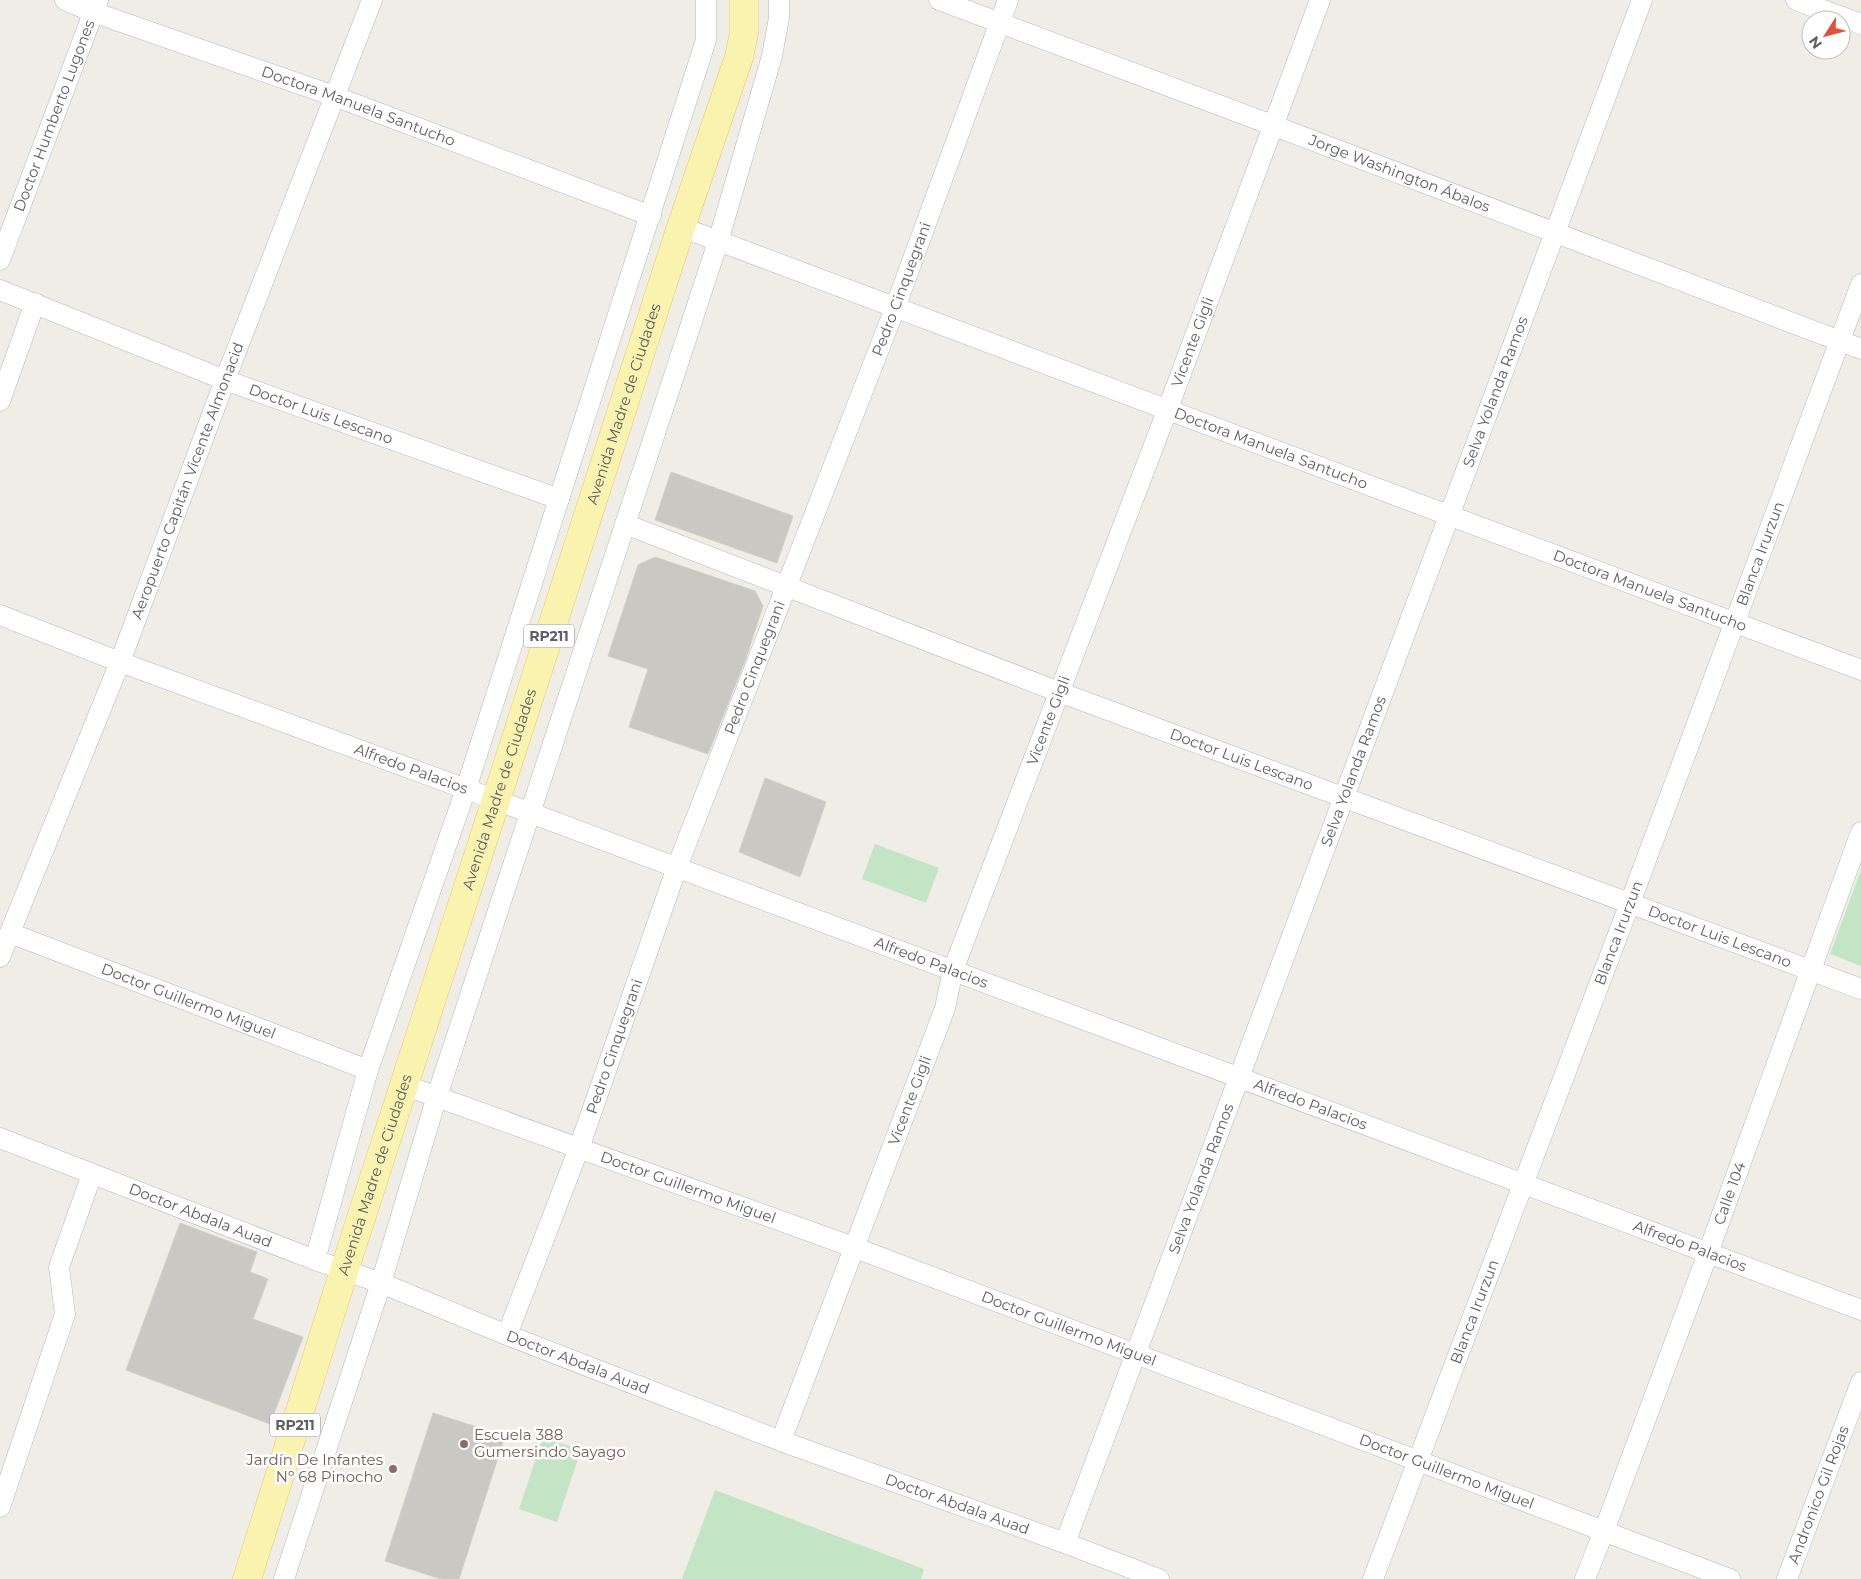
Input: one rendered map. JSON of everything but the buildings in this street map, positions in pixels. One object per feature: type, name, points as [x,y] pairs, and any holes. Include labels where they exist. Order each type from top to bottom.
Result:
[{"type":"main road","name":"Avenida Madre de Ciudades","points":[[247,1579],[496,800],[681,228],[739,57],[744,33],[744,0]]},
{"type":"street","name":"Doctora Manuela Santucho","points":[[65,0],[95,6],[651,216]]},
{"type":"street","name":"Aeropuerto Capitán Vicente Almonacid","points":[[0,958],[120,662],[224,380],[372,0]]},
{"type":"street","points":[[315,1260],[368,1070],[466,789],[706,40],[706,0]]},
{"type":"street","points":[[284,1579],[381,1283],[437,1096],[718,242],[772,56],[779,18],[779,0]]},
{"type":"street","name":"Jorge Washington Ábalos","points":[[938,0],[1861,349]]},
{"type":"street","name":"Pedro Cinquegrani","points":[[507,1335],[579,1148],[677,867],[895,308],[1008,0]]},
{"type":"street","name":"Vicente Gigli","points":[[781,1441],[945,1008],[953,970],[1167,411],[1320,0]]},
{"type":"street","name":"Selva Yolanda Ramos","points":[[1065,1543],[1642,0]]},
{"type":"street","points":[[1796,0],[1861,24]]},
{"type":"street","name":"Doctor Humberto Lugones","points":[[0,260],[95,6]]},
{"type":"street","name":"Doctora Manuela Santucho","points":[[681,228],[1861,670]]},
{"type":"street","name":"Blanca Irurzun","points":[[1373,1579],[1630,903],[1861,284]]},
{"type":"street","name":"Doctor Luis Lescano","points":[[0,290],[224,380],[559,499]]},
{"type":"street","points":[[0,401],[35,304]]},
{"type":"street","name":"Doctor Luis Lescano","points":[[626,524],[1060,692],[1861,989]]},
{"type":"street","name":"Alfredo Palacios","points":[[0,615],[120,662],[530,812],[1861,1310]]},
{"type":"street","name":"Calle 104","points":[[1585,1579],[1708,1253],[1861,832]]},
{"type":"street","name":"Doctor Guillermo Miguel","points":[[10,933],[368,1070]]},
{"type":"street","name":"Doctor Guillermo Miguel","points":[[404,1086],[437,1096],[853,1248],[1730,1579]]},
{"type":"street","name":"Doctor Abdala Auad","points":[[0,1138],[315,1260],[381,1283],[507,1335],[781,1441],[1065,1543],[1159,1579]]},
{"type":"street","points":[[0,1507],[66,1314],[59,1267],[92,1174]]},
{"type":"street","name":"Andronico Gil Rojas","points":[[1787,1579],[1861,1382]]},
{"type":"green space","points":[[875,844],[939,868],[926,903],[862,879]]},
{"type":"green space","points":[[1861,870],[1861,966],[1830,954]]},
{"type":"green space","points":[[543,1437],[581,1450],[557,1522],[519,1509]]},
{"type":"green space","points":[[715,1490],[924,1569],[921,1579],[682,1579]]},
{"type":"place","name":"Escuela 388 Gumersindo Sayago","points":[[464,1444]]},
{"type":"place","name":"Jardín De Infantes Nº 68 Pinocho","points":[[393,1469]]}]
